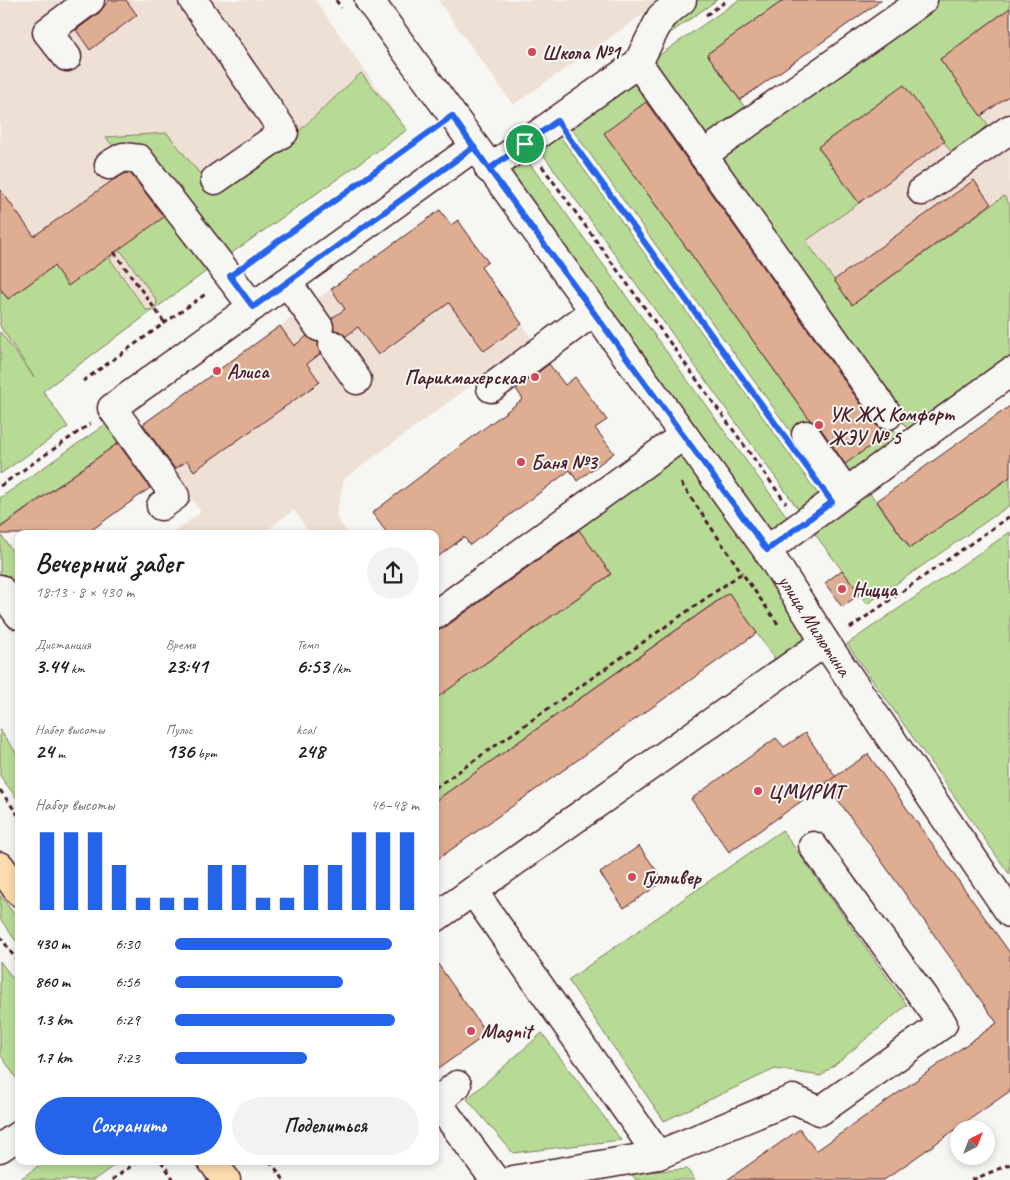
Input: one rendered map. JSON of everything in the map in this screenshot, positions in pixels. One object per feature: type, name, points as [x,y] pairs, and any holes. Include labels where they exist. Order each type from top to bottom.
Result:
[{"type":"main road","points":[[0,866],[15,887]]},
{"type":"main road","points":[[215,1165],[226,1180]]},
{"type":"street","points":[[66,57],[47,32],[90,0]]},
{"type":"street","points":[[193,0],[284,132],[215,180]]},
{"type":"street","name":"улица Милютина","points":[[369,0],[489,169],[767,550],[825,642],[1010,913]]},
{"type":"street","points":[[489,169],[638,63],[662,17],[682,0]]},
{"type":"street","points":[[704,156],[923,0]]},
{"type":"street","points":[[638,63],[888,415]]},
{"type":"street","points":[[922,191],[1010,129]]},
{"type":"street","points":[[161,506],[175,496],[112,408],[474,147]]},
{"type":"street","points":[[109,166],[123,157],[139,159],[253,307]]},
{"type":"street","points":[[287,282],[358,380]]},
{"type":"street","points":[[491,388],[593,312]]},
{"type":"street","points":[[767,550],[1010,372]]},
{"type":"street","points":[[439,611],[684,435]]},
{"type":"street","points":[[806,435],[846,492]]},
{"type":"street","points":[[0,589],[15,610]]},
{"type":"street","points":[[439,915],[825,642]]},
{"type":"street","points":[[513,1180],[658,1155],[793,1099],[820,1111],[943,1024],[814,846]]},
{"type":"street","points":[[473,891],[658,1155]]},
{"type":"street","points":[[439,1100],[457,1085]]},
{"type":"street","points":[[439,1105],[495,1180]]},
{"type":"street","points":[[0,1148],[15,1138]]},
{"type":"path","points":[[83,381],[452,116]]},
{"type":"path","points":[[557,121],[779,429]]},
{"type":"path","points":[[525,144],[802,524]]},
{"type":"path","points":[[114,252],[165,323]]},
{"type":"path","points":[[0,486],[112,408]]},
{"type":"path","points":[[678,478],[782,629]]},
{"type":"path","points":[[825,642],[847,630],[1010,516]]},
{"type":"path","points":[[439,785],[742,573]]},
{"type":"path","points":[[0,790],[15,811]]},
{"type":"path","points":[[0,936],[15,958]]},
{"type":"path","points":[[972,1180],[1010,1164]]},
{"type":"path","points":[[112,1180],[133,1165]]},
{"type":"path","points":[[164,1165],[174,1180]]},
{"type":"path","points":[[273,1165],[284,1180]]},
{"type":"shaded area","points":[[0,0],[315,0],[407,130],[219,262],[43,391],[0,332]]},
{"type":"shaded area","name":"Школа №1","points":[[438,0],[664,0],[513,105]]},
{"type":"shaded area","points":[[940,59],[981,116],[1010,95],[1010,205],[1003,196],[852,305],[766,185],[818,147],[859,203],[944,142],[904,85]]},
{"type":"shaded area","points":[[331,289],[378,354],[449,303],[484,351],[522,324],[533,340],[344,479],[336,517],[345,530],[307,530],[294,510],[266,530],[176,530],[201,512],[139,426],[155,415],[195,471],[280,326]]},
{"type":"green space","points":[[698,0],[717,0],[666,36],[694,3]]},
{"type":"green space","points":[[739,0],[784,0],[707,54],[749,113],[706,144],[648,63]]},
{"type":"green space","points":[[933,0],[1010,0],[1010,8],[940,59],[995,134],[958,161],[903,86],[818,147],[859,203],[806,241],[852,305],[1004,196],[1010,205],[1010,363],[911,434],[714,155]]},
{"type":"green space","points":[[361,73],[407,130],[219,262],[155,309],[43,391],[68,427],[0,474],[0,332],[34,377],[0,326],[0,290],[8,299],[54,266],[68,285],[164,216],[106,137],[167,133],[213,190],[284,145]],"holes":[[[121,251],[157,301],[155,309],[146,310],[110,259],[114,252]]]},
{"type":"green space","points":[[635,75],[649,95],[647,102],[604,133],[842,465],[894,429],[902,441],[833,490],[569,125]]},
{"type":"green space","points":[[560,136],[821,498],[801,513],[540,150]]},
{"type":"green space","points":[[524,156],[790,521],[771,535],[505,169]]},
{"type":"green space","points":[[110,421],[122,440],[0,527],[0,498]]},
{"type":"green space","points":[[681,451],[811,635],[776,660],[728,593],[439,798],[439,752],[441,750],[439,747],[439,696],[610,575],[576,526]]},
{"type":"green space","points":[[1010,477],[1010,505],[867,604],[812,530],[867,489],[910,548]]},
{"type":"green space","points":[[1010,532],[1010,875],[847,644]]},
{"type":"green space","points":[[0,534],[15,555],[15,594],[0,573]]},
{"type":"green space","points":[[0,730],[15,751],[15,796],[0,776]]},
{"type":"green space","points":[[782,830],[907,1005],[821,1076],[775,1069],[664,1121],[568,980]]},
{"type":"green space","points":[[0,895],[15,916],[15,940],[0,919]]},
{"type":"green space","points":[[0,961],[15,982],[15,1076],[0,1054]]},
{"type":"green space","points":[[542,1033],[621,1140],[513,1153],[467,1099]]},
{"type":"green space","points":[[40,1165],[115,1165],[94,1180],[19,1180]]},
{"type":"green space","points":[[687,1169],[695,1180],[636,1180],[631,1173]]},
{"type":"building","points":[[109,0],[126,0],[137,15],[90,50],[76,30],[99,13]]},
{"type":"building","points":[[784,0],[882,0],[740,100],[707,54]]},
{"type":"building","points":[[1010,8],[1010,95],[981,116],[940,59]]},
{"type":"building","points":[[904,85],[945,141],[859,203],[818,147]]},
{"type":"building","points":[[646,102],[875,424],[886,435],[845,464],[819,426],[810,420],[604,133]]},
{"type":"building","points":[[126,173],[131,174],[164,217],[68,286],[54,266],[8,299],[0,288],[0,189],[34,236],[113,180]]},
{"type":"building","points":[[974,180],[991,204],[852,305],[834,280]]},
{"type":"building","points":[[440,210],[451,225],[458,220],[488,262],[481,267],[522,324],[484,351],[449,303],[378,355],[358,327],[346,336],[334,330],[332,318],[345,309],[331,289]]},
{"type":"building","points":[[280,326],[294,346],[307,336],[318,342],[320,354],[307,364],[320,382],[194,471],[187,461],[175,469],[143,424]]},
{"type":"building","name":"Баня №3","points":[[549,364],[565,385],[575,377],[607,420],[595,428],[614,453],[577,481],[570,470],[470,545],[464,537],[439,556],[439,530],[385,530],[372,513],[523,399],[516,389]]},
{"type":"building","points":[[1010,406],[1010,477],[910,548],[877,501]]},
{"type":"building","points":[[118,443],[150,488],[92,530],[15,530],[15,534],[0,534],[0,528]]},
{"type":"building","points":[[579,530],[611,574],[439,696],[439,629],[444,628]]},
{"type":"building","name":"Ницца","points":[[842,570],[860,594],[842,607],[825,583]]},
{"type":"building","points":[[729,593],[757,633],[439,858],[439,798]]},
{"type":"building","name":"ЦМИРИТ","points":[[805,733],[836,777],[729,852],[691,799],[776,738],[784,747]]},
{"type":"building","points":[[868,754],[1010,953],[1010,1091],[969,1120],[950,1120],[950,1133],[884,1180],[727,1180],[800,1129],[816,1151],[997,1023],[826,783]]},
{"type":"building","name":"Гулливер","points":[[639,846],[664,881],[624,908],[600,873]]},
{"type":"building","points":[[439,966],[487,1034],[439,1068]]},
{"type":"place","name":"Школа №1","points":[[532,52]]},
{"type":"place","name":"Алиса","points":[[217,371]]},
{"type":"place","name":"Парикмахерская","points":[[535,377]]},
{"type":"place","name":"УК ЖХ Комфорт ЖЭУ № 5","points":[[819,425]]},
{"type":"place","name":"Баня №3","points":[[521,462]]},
{"type":"place","name":"Ницца","points":[[842,589]]},
{"type":"place","name":"ЦМИРИТ","points":[[758,791]]},
{"type":"place","name":"Гулливер","points":[[632,877]]},
{"type":"place","name":"Magnit","points":[[471,1031]]},
{"type":"route","points":[[525,144],[489,169],[474,147],[253,307],[230,276],[452,116],[474,147],[489,169],[767,550],[832,502],[557,121],[525,144]]}]
